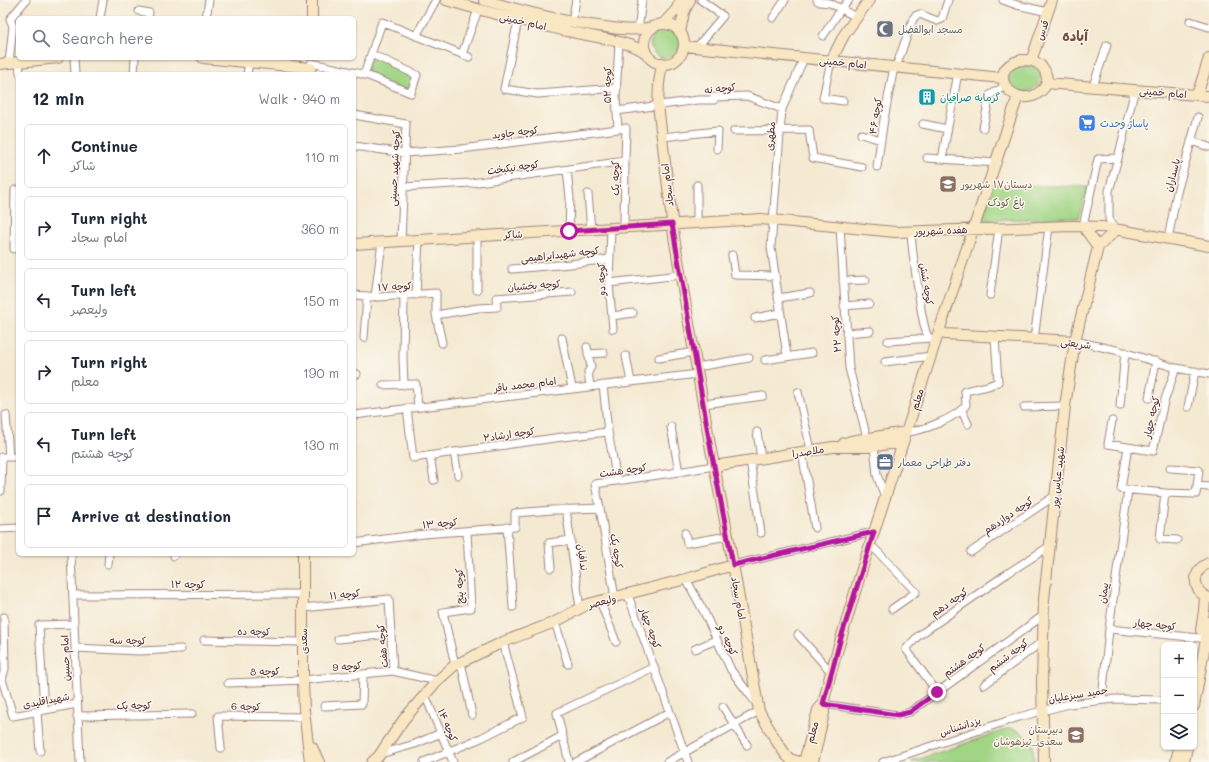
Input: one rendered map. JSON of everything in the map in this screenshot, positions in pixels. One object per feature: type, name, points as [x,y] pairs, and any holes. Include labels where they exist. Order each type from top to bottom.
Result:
[{"type":"street","points":[[9,63],[13,26],[10,20],[26,0]]},
{"type":"street","points":[[100,16],[103,0]]},
{"type":"street","points":[[206,16],[209,0]]},
{"type":"street","points":[[312,0],[312,16]]},
{"type":"street","points":[[416,36],[436,0]]},
{"type":"street","name":"امام خمینی","points":[[446,0],[518,20],[619,42],[637,47],[646,53]]},
{"type":"street","name":"امام خمینی","points":[[484,0],[521,11],[572,22],[625,30],[638,30],[659,25]]},
{"type":"street","points":[[572,22],[576,0]]},
{"type":"street","points":[[638,30],[642,0]]},
{"type":"street","points":[[659,25],[675,27],[682,36],[684,46],[678,57],[668,63],[655,62],[646,53],[644,41],[646,35],[676,10],[681,0]]},
{"type":"street","points":[[680,32],[684,12],[690,0]]},
{"type":"street","points":[[697,48],[723,16],[701,0]]},
{"type":"street","points":[[773,18],[785,0]]},
{"type":"street","points":[[817,0],[820,2],[830,3],[856,17]]},
{"type":"street","points":[[823,36],[841,9],[849,0]]},
{"type":"street","points":[[843,101],[823,98],[831,61],[844,35],[869,0]]},
{"type":"street","name":"کوچه ۴۶","points":[[877,167],[884,119],[895,67],[913,19],[915,16],[920,14],[938,21],[942,19],[948,0]]},
{"type":"street","points":[[1003,0],[1048,12]]},
{"type":"street","name":"قدس","points":[[1031,61],[1052,0]]},
{"type":"street","points":[[462,54],[478,10]]},
{"type":"street","points":[[139,11],[149,13],[148,16]]},
{"type":"street","points":[[518,20],[504,89],[538,94],[616,88]]},
{"type":"street","points":[[364,75],[382,22],[469,57]]},
{"type":"street","points":[[1190,22],[1209,27]]},
{"type":"street","name":"کوچه ۵۲","points":[[618,129],[616,88],[619,42]]},
{"type":"street","points":[[1093,86],[1106,45]]},
{"type":"street","name":"امام خمینی","points":[[684,46],[958,73],[1004,82]]},
{"type":"street","points":[[356,74],[364,75],[411,93],[417,75],[371,54]]},
{"type":"street","name":"مطهری","points":[[787,356],[771,247],[782,109],[804,58]]},
{"type":"street","points":[[1197,95],[1209,58]]},
{"type":"street","points":[[9,63],[38,60]]},
{"type":"street","points":[[74,60],[75,72]]},
{"type":"street","points":[[134,72],[135,60]]},
{"type":"street","points":[[226,60],[311,66],[346,72]]},
{"type":"street","points":[[1021,60],[1031,61],[1042,67],[1046,72],[1047,79],[1042,91],[1035,95],[1018,96],[1007,90],[1004,82],[1004,72],[1008,66],[1021,60]]},
{"type":"street","points":[[248,72],[249,62]]},
{"type":"street","points":[[9,63],[18,72]]},
{"type":"street","name":"امام سجاد","points":[[662,63],[658,105],[672,224],[758,707],[777,742],[786,755],[790,759],[800,762]]},
{"type":"street","points":[[942,159],[958,73]]},
{"type":"street","points":[[983,128],[990,95],[1004,82]]},
{"type":"street","name":"امام خمینی","points":[[1046,82],[1209,96]]},
{"type":"street","points":[[1118,158],[1098,159],[1083,226],[1098,247],[1116,230],[1109,219],[1109,191],[1118,158],[1135,89]]},
{"type":"street","name":"کوچه نه","points":[[617,111],[698,100],[714,100],[714,97],[747,96],[782,109]]},
{"type":"street","name":"معلم","points":[[813,762],[824,713],[823,704],[831,672],[884,497],[931,356],[935,336],[975,229],[1018,96]]},
{"type":"street","name":"کوچه شهید حسینی","points":[[356,115],[406,124],[401,241]]},
{"type":"street","name":"پاسداران","points":[[1168,239],[1178,192],[1198,117]]},
{"type":"street","points":[[923,124],[947,129]]},
{"type":"street","name":"کوچه جاوید","points":[[356,146],[405,153],[461,149],[581,135],[626,128]]},
{"type":"street","name":"کوچه یک","points":[[624,227],[626,128]]},
{"type":"street","points":[[734,131],[809,130],[813,158],[862,167]]},
{"type":"street","points":[[662,137],[718,131],[718,149]]},
{"type":"street","points":[[861,134],[881,140]]},
{"type":"street","points":[[1191,141],[1209,147]]},
{"type":"street","points":[[927,158],[997,163]]},
{"type":"street","name":"کوچه نیکبخت","points":[[403,187],[471,183],[625,161]]},
{"type":"street","points":[[567,170],[570,198],[569,231]]},
{"type":"street","points":[[697,185],[697,223]]},
{"type":"street","points":[[14,249],[16,190]]},
{"type":"street","points":[[588,194],[591,230]]},
{"type":"street","name":"هفده شهریور","points":[[672,224],[761,219],[895,232],[1083,226],[1116,230],[1209,246]]},
{"type":"street","name":"شاکر","points":[[356,244],[672,224]]},
{"type":"street","name":"کوچه ۲۲","points":[[840,227],[849,368],[870,442]]},
{"type":"street","points":[[1034,339],[1049,227]]},
{"type":"street","name":"کوچه دو","points":[[611,228],[609,283],[614,329]]},
{"type":"street","points":[[990,295],[999,228]]},
{"type":"street","name":"کوچه شش","points":[[911,231],[913,257],[925,331],[935,336]]},
{"type":"street","points":[[476,290],[477,236]]},
{"type":"street","points":[[416,294],[419,240]]},
{"type":"street","points":[[364,338],[382,242]]},
{"type":"street","name":"شهید عباس پور","points":[[1044,762],[1042,683],[1044,598],[1065,406],[1075,341],[1098,247]]},
{"type":"street","points":[[732,255],[735,275],[775,276]]},
{"type":"street","name":"کوچه شهیدایراهیمی","points":[[512,269],[610,259]]},
{"type":"street","points":[[609,283],[680,275]]},
{"type":"street","points":[[843,281],[866,280]]},
{"type":"street","name":"کوچه بخشیان","points":[[436,316],[478,308],[497,307],[496,298],[572,292]]},
{"type":"street","name":"کوچه ۱۷","points":[[356,295],[371,297],[436,293],[436,316]]},
{"type":"street","points":[[778,298],[810,293]]},
{"type":"street","points":[[404,296],[404,385]]},
{"type":"street","points":[[844,306],[869,304]]},
{"type":"street","points":[[612,316],[633,313]]},
{"type":"street","points":[[755,318],[780,313]]},
{"type":"street","points":[[436,316],[442,343]]},
{"type":"street","points":[[846,333],[870,331]]},
{"type":"street","name":"شریعتی","points":[[935,336],[945,334],[1075,341],[1125,352],[1176,368],[1209,374]]},
{"type":"street","points":[[888,342],[935,336]]},
{"type":"street","points":[[870,442],[906,432],[913,432],[942,421],[962,411],[966,405],[965,391],[988,386],[998,382],[995,336]]},
{"type":"street","points":[[562,338],[572,388]]},
{"type":"street","points":[[590,386],[588,372],[591,367],[587,351],[604,353]]},
{"type":"street","points":[[659,358],[694,352]]},
{"type":"street","points":[[1120,406],[1125,352]]},
{"type":"street","points":[[765,360],[812,353]]},
{"type":"street","points":[[626,356],[631,382]]},
{"type":"street","points":[[885,362],[931,356]]},
{"type":"street","points":[[697,370],[749,358]]},
{"type":"street","points":[[1149,398],[1156,361]]},
{"type":"street","name":"کوجه چهار","points":[[1112,421],[1108,444],[1153,451],[1164,402],[1176,368]]},
{"type":"street","name":"امام محمد باقر","points":[[356,415],[631,382],[697,370]]},
{"type":"street","points":[[1188,407],[1195,371]]},
{"type":"street","points":[[383,386],[416,384],[418,407]]},
{"type":"street","points":[[603,385],[608,432],[617,480]]},
{"type":"street","points":[[798,392],[806,421],[807,451],[815,528]]},
{"type":"street","points":[[704,404],[762,396]]},
{"type":"street","points":[[1024,407],[1065,406]]},
{"type":"street","name":"کوچه ارشاد۲","points":[[407,408],[414,458],[608,432]]},
{"type":"street","points":[[962,411],[968,424]]},
{"type":"street","points":[[1,491],[6,415]]},
{"type":"street","points":[[671,427],[679,472]]},
{"type":"street","points":[[756,432],[761,458]]},
{"type":"street","name":"ملاصدرا","points":[[714,466],[833,447],[851,441],[870,442]]},
{"type":"street","points":[[870,442],[903,442]]},
{"type":"street","points":[[870,442],[877,475],[884,497]]},
{"type":"street","name":"پیمان","points":[[1102,700],[1108,629],[1128,447]]},
{"type":"street","points":[[454,452],[458,475]]},
{"type":"street","points":[[430,456],[434,480]]},
{"type":"street","points":[[3,457],[16,457]]},
{"type":"street","points":[[750,460],[761,533]]},
{"type":"street","name":"کوچه هشت","points":[[600,508],[595,484],[714,466]]},
{"type":"street","points":[[1124,489],[1165,494],[1196,494],[1199,470],[1170,468]]},
{"type":"street","points":[[1197,486],[1209,486]]},
{"type":"street","points":[[1165,494],[1160,539],[1177,540]]},
{"type":"street","name":"کوچه دوازدهم","points":[[971,552],[1056,495]]},
{"type":"street","points":[[513,607],[507,527],[515,527],[516,513],[600,508]]},
{"type":"street","name":"کوچه یک","points":[[600,508],[615,598]]},
{"type":"street","name":"ندافیان","points":[[566,509],[580,608]]},
{"type":"street","name":"کوچه ۱۳","points":[[356,543],[424,534],[507,527]]},
{"type":"street","points":[[0,528],[16,528]]},
{"type":"street","name":"کوچه پنج","points":[[458,663],[443,612],[471,608],[467,531]]},
{"type":"street","name":"ولیعصر","points":[[377,759],[404,719],[437,681],[458,663],[503,642],[555,622],[580,608],[600,601],[628,595],[733,565],[874,532]]},
{"type":"street","points":[[685,533],[687,543],[728,536]]},
{"type":"street","points":[[551,568],[550,543],[571,540]]},
{"type":"street","points":[[869,546],[875,549],[916,592],[892,609]]},
{"type":"street","name":"کوچه دهم","points":[[937,692],[906,649],[918,636],[1050,546]]},
{"type":"street","name":"امام حسین","points":[[71,556],[80,762]]},
{"type":"street","points":[[108,564],[109,556]]},
{"type":"street","name":"سعدی","points":[[303,556],[303,680],[308,753],[310,762]]},
{"type":"street","points":[[1197,652],[1207,598],[1197,588],[1196,577],[1202,567],[1209,563]]},
{"type":"street","name":"کوچه دو","points":[[686,579],[704,612],[731,670],[758,707]]},
{"type":"street","name":"کوچه ۱۲","points":[[73,595],[303,594]]},
{"type":"street","name":"کوچه چهار","points":[[628,595],[688,762]]},
{"type":"street","name":"کوچه ۱۱","points":[[303,608],[389,600]]},
{"type":"street","name":"کوچه هفت","points":[[389,600],[393,671],[437,681]]},
{"type":"street","points":[[600,601],[616,642]]},
{"type":"street","name":"کوچه هشتم","points":[[823,704],[898,715],[910,712],[1044,615]]},
{"type":"street","points":[[1,680],[5,669],[4,616]]},
{"type":"street","points":[[555,622],[568,664]]},
{"type":"street","points":[[1197,689],[1209,622]]},
{"type":"street","points":[[40,751],[41,711],[39,625],[74,624]]},
{"type":"street","name":"کوچه چهار","points":[[1108,629],[1200,638]]},
{"type":"street","points":[[338,639],[391,634]]},
{"type":"street","points":[[798,635],[831,672]]},
{"type":"street","name":"کوچه ده","points":[[204,640],[303,642]]},
{"type":"street","points":[[695,649],[716,640]]},
{"type":"street","name":"کوجه ششم","points":[[984,685],[1043,641]]},
{"type":"street","points":[[424,762],[481,738],[523,717],[503,642]]},
{"type":"street","name":"کوچه سه","points":[[74,648],[140,651],[182,649]]},
{"type":"street","points":[[458,663],[472,715]]},
{"type":"street","points":[[569,762],[557,713],[654,667]]},
{"type":"street","name":"کوچه 9","points":[[303,680],[393,671]]},
{"type":"street","points":[[324,706],[362,704],[363,674]]},
{"type":"street","name":"شهیداقلیدی","points":[[1,680],[12,716],[77,704]]},
{"type":"street","name":"کوچه 8","points":[[228,682],[303,680]]},
{"type":"street","name":"کوچه ۱۴","points":[[425,695],[453,762]]},
{"type":"street","name":"حمید سبزعلیان","points":[[1043,710],[1069,704],[1102,700],[1161,700]]},
{"type":"street","name":"معلم","points":[[804,762],[818,710],[823,704]]},
{"type":"street","points":[[723,707],[747,745]]},
{"type":"street","points":[[666,762],[735,725],[758,707]]},
{"type":"street","name":"یزدانشناس","points":[[883,762],[1043,710]]},
{"type":"street","points":[[576,762],[670,712]]},
{"type":"street","name":"کوچه یک","points":[[77,716],[192,714]]},
{"type":"street","name":"کوچه 6","points":[[221,748],[218,716],[305,717]]},
{"type":"street","name":"سعدی","points":[[306,728],[313,750],[319,762]]},
{"type":"street","points":[[377,759],[441,733]]},
{"type":"street","points":[[513,762],[562,736]]},
{"type":"street","points":[[1176,762],[1178,750]]},
{"type":"street","points":[[1184,762],[1186,750]]},
{"type":"green space","points":[[665,28],[676,32],[680,43],[676,54],[665,58],[654,54],[650,43],[654,32]]},
{"type":"green space","points":[[371,54],[417,75],[411,93],[366,75]]},
{"type":"green space","points":[[1022,65],[1034,67],[1040,72],[1038,85],[1032,90],[1025,92],[1017,90],[1009,82],[1011,71]]},
{"type":"green space","name":"باغ کودک","points":[[993,184],[1088,187],[1078,218],[982,220]]},
{"type":"green space","points":[[1010,728],[1021,732],[1033,743],[1034,762],[911,762]]},
{"type":"place","name":"مسجد ابوالفضل","points":[[885,29]]},
{"type":"place","name":"گرمابه صرافیان","points":[[927,97]]},
{"type":"place","name":"پاساژ وحدت","points":[[1087,123]]},
{"type":"place","name":"دبستان۱۷ شهریور","points":[[948,184]]},
{"type":"place","name":"دفتر طراحی معمار","points":[[885,462]]},
{"type":"place","name":"دبیرستان سعدی_تیزهوشان","points":[[1076,735]]},
{"type":"district","name":"آباده","points":[[1075,36]]},
{"type":"route","points":[[569,231],[672,224],[711,450],[733,565],[874,532],[840,641],[823,704],[879,711],[898,715],[910,712],[937,692]]}]
